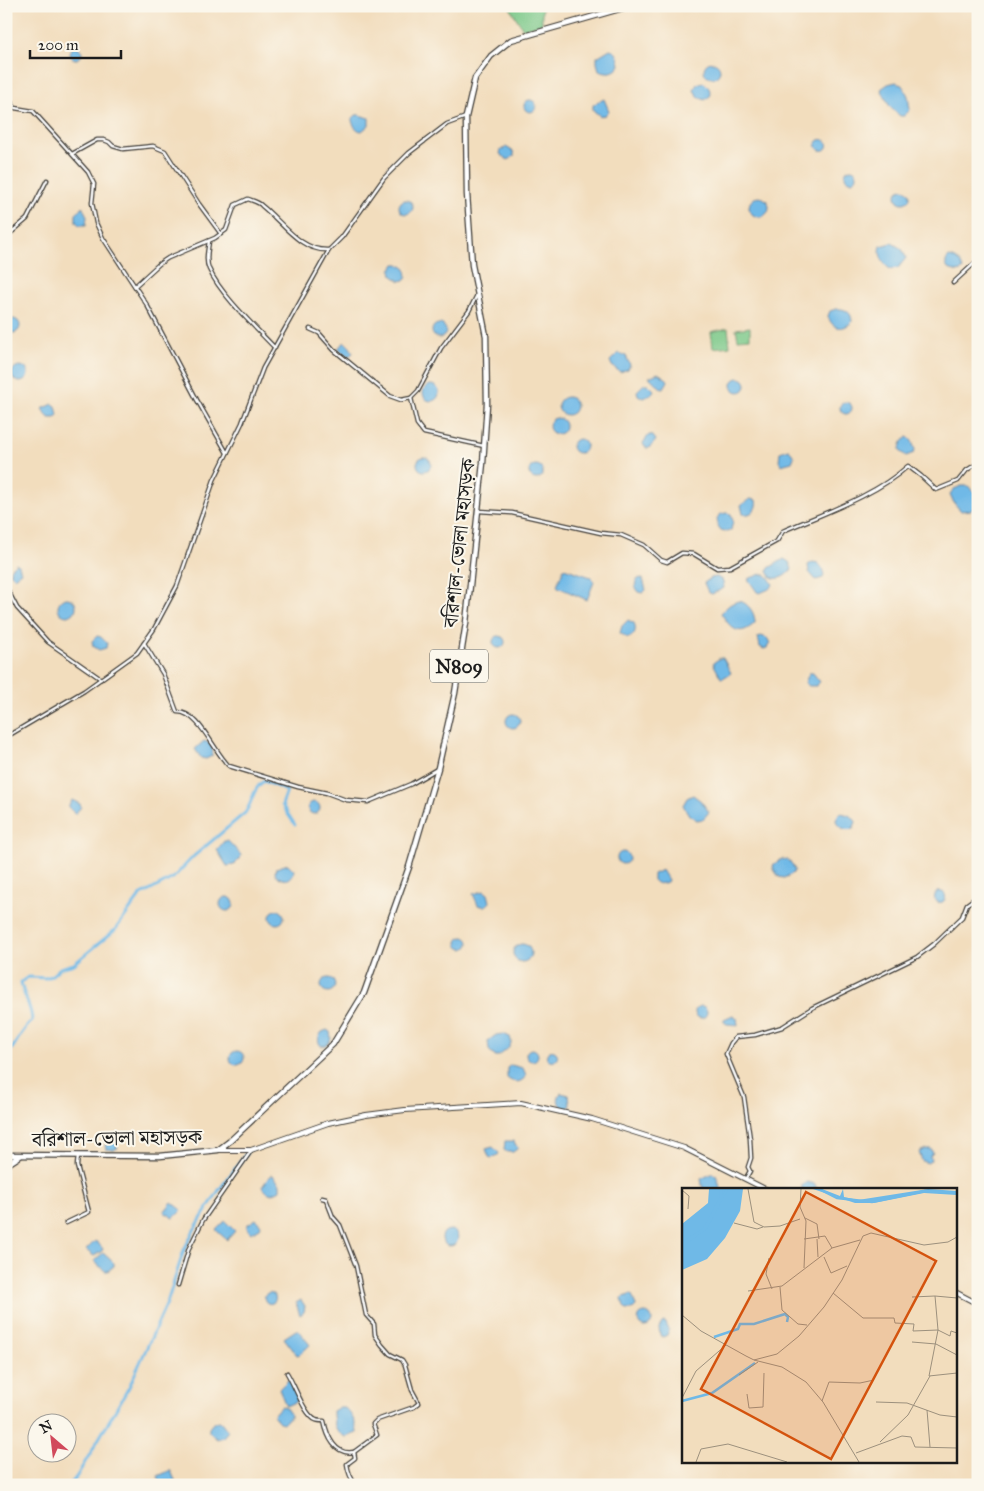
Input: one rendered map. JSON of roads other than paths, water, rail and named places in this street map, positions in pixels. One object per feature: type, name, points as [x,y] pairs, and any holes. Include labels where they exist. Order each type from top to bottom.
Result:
[{"type":"highway","name":"বরিশাল-ভোলা মহাসড়ক","points":[[6,1164],[7,1156],[21,1155],[160,1156],[218,1150],[230,1141],[333,1044],[364,993],[409,867],[438,768],[455,693],[466,624],[487,404],[486,336],[472,265],[467,194],[466,118],[475,78],[491,56],[511,40],[630,6]]},
{"type":"highway","points":[[6,1164],[21,1155]]},
{"type":"main road","points":[[218,1150],[252,1150],[328,1123],[366,1115],[405,1110],[521,1103],[592,1119],[670,1143],[698,1154],[764,1188]]},
{"type":"main road","points":[[956,1293],[978,1304]]},
{"type":"street","points":[[6,95],[15,108],[33,112],[88,172],[94,184],[92,203],[96,223],[103,238],[147,305],[227,453]]},
{"type":"street","points":[[6,737],[84,692],[136,653],[144,643],[154,629],[177,586],[214,480],[242,422],[263,368],[329,250],[342,237],[384,178],[409,152],[447,124],[466,118]]},
{"type":"street","points":[[72,154],[97,140],[104,140],[113,146],[123,149],[153,146],[165,151],[221,234]]},
{"type":"street","points":[[6,237],[27,219],[47,180]]},
{"type":"street","points":[[134,286],[168,258],[221,234],[226,230],[234,204],[248,199],[261,204],[298,240],[319,251],[329,250]]},
{"type":"street","points":[[209,241],[207,261],[212,274],[243,314],[275,348]]},
{"type":"street","points":[[953,283],[978,260]]},
{"type":"street","points":[[310,329],[319,333],[334,350],[390,396],[401,400],[412,398],[418,391],[441,348],[469,311],[478,294]]},
{"type":"street","points":[[412,398],[417,424],[424,433],[484,446]]},
{"type":"street","points":[[478,511],[512,513],[621,536],[644,545],[661,560],[667,562],[682,554],[694,554],[717,568],[730,567],[777,541],[784,531],[862,496],[900,474],[908,466],[936,490],[958,481],[967,470],[978,463]]},
{"type":"street","points":[[6,588],[17,608],[48,642],[101,679]]},
{"type":"street","points":[[144,643],[163,674],[177,712],[183,711],[190,715],[209,737],[223,760],[229,766],[346,800],[368,802],[411,784],[438,768]]},
{"type":"street","points":[[746,1178],[750,1171],[748,1167],[752,1158],[749,1124],[744,1097],[726,1054],[731,1043],[736,1037],[755,1035],[782,1026],[812,1008],[917,957],[934,944],[962,916],[967,904],[978,896]]},
{"type":"street","points":[[178,1284],[189,1248],[204,1220],[252,1150]]},
{"type":"street","points":[[66,1223],[89,1212],[77,1166],[78,1155]]},
{"type":"street","points":[[287,1373],[294,1383],[305,1410],[315,1420],[324,1421],[327,1435],[337,1449],[342,1452],[354,1452],[365,1442],[375,1437],[373,1424],[377,1420],[414,1407],[419,1403],[412,1390],[402,1360],[390,1354],[375,1334],[374,1324],[366,1314],[356,1266],[340,1225],[332,1217],[326,1199],[322,1198]]},
{"type":"street","points":[[354,1452],[355,1458],[347,1466],[350,1476],[356,1485]]},
{"type":"water","points":[[74,47],[78,47],[82,53],[78,59],[74,59],[70,55],[70,51]]},
{"type":"water","points":[[610,49],[617,55],[620,65],[611,72],[599,70],[597,57]]},
{"type":"water","points":[[712,62],[720,70],[712,78],[704,70]]},
{"type":"water","points":[[703,82],[709,88],[711,95],[705,100],[698,97],[694,90],[697,84]]},
{"type":"water","points":[[896,82],[903,86],[908,96],[910,110],[904,116],[900,116],[890,107],[881,89],[888,84]]},
{"type":"water","points":[[604,99],[609,111],[605,115],[600,116],[593,110],[593,105]]},
{"type":"water","points":[[528,100],[532,100],[536,106],[532,112],[528,112],[524,108],[524,104]]},
{"type":"water","points":[[356,115],[369,118],[369,125],[362,131],[357,129],[353,123],[352,119]]},
{"type":"water","points":[[822,139],[828,145],[822,151],[816,145]]},
{"type":"water","points":[[506,147],[514,152],[514,156],[508,160],[500,154],[501,150]]},
{"type":"water","points":[[849,169],[853,169],[857,175],[853,181],[849,181],[845,177],[845,173]]},
{"type":"water","points":[[903,189],[908,191],[910,196],[908,201],[903,203],[898,201],[896,196],[898,191]]},
{"type":"water","points":[[759,197],[766,200],[769,207],[766,214],[759,217],[752,214],[749,207],[752,200]]},
{"type":"water","points":[[406,200],[411,202],[413,207],[411,212],[406,214],[401,212],[399,207],[401,202]]},
{"type":"water","points":[[82,206],[87,216],[86,225],[79,225],[76,222],[76,214]]},
{"type":"water","points":[[892,243],[902,249],[906,258],[898,268],[890,269],[882,259],[880,249],[881,246]]},
{"type":"water","points":[[949,257],[958,261],[963,270],[958,272],[948,269],[946,263]]},
{"type":"water","points":[[395,264],[399,264],[406,269],[407,277],[405,280],[400,281],[392,275],[391,270]]},
{"type":"water","points":[[836,309],[847,311],[851,316],[852,322],[845,327],[838,327],[832,324],[828,316],[830,311]]},
{"type":"water","points":[[13,319],[18,321],[20,326],[18,331],[13,333],[8,331],[6,326],[8,321]]},
{"type":"water","points":[[439,324],[444,326],[446,331],[444,336],[439,338],[434,336],[432,331],[434,326]]},
{"type":"water","points":[[345,342],[353,353],[348,357],[339,350],[339,347]]},
{"type":"water","points":[[618,353],[626,356],[630,365],[628,369],[620,372],[612,366],[610,361]]},
{"type":"water","points":[[20,366],[26,368],[28,374],[26,380],[20,382],[14,380],[12,374],[14,368]]},
{"type":"water","points":[[658,373],[668,381],[664,388],[661,388],[649,377]]},
{"type":"water","points":[[739,378],[744,380],[746,385],[744,390],[739,392],[734,390],[732,385],[734,380]]},
{"type":"water","points":[[644,384],[648,384],[654,390],[651,395],[643,398],[638,395],[637,391]]},
{"type":"water","points":[[431,385],[439,393],[431,401],[423,393]]},
{"type":"water","points":[[567,397],[573,400],[576,406],[573,412],[567,415],[561,412],[558,406],[561,400]]},
{"type":"water","points":[[848,402],[851,403],[851,413],[844,414],[841,413],[840,406],[841,403]]},
{"type":"water","points":[[53,404],[56,406],[58,415],[55,418],[49,418],[42,409]]},
{"type":"water","points":[[554,418],[560,418],[565,423],[563,432],[554,434],[549,429],[549,423]]},
{"type":"water","points":[[649,435],[652,435],[656,440],[648,449],[643,443]]},
{"type":"water","points":[[908,437],[912,441],[915,450],[914,453],[906,456],[900,449],[903,441]]},
{"type":"water","points":[[579,439],[584,441],[586,446],[584,451],[579,453],[574,451],[572,446],[574,441]]},
{"type":"water","points":[[789,449],[794,457],[792,462],[781,465],[779,461],[780,452]]},
{"type":"water","points":[[421,457],[427,457],[431,464],[427,471],[421,471],[417,467],[417,461]]},
{"type":"water","points":[[533,465],[539,465],[543,472],[539,479],[533,479],[529,475],[529,469]]},
{"type":"water","points":[[968,486],[976,493],[978,507],[961,511],[954,503],[950,494],[954,489]]},
{"type":"water","points":[[750,499],[756,500],[755,508],[752,513],[743,514],[741,505]]},
{"type":"water","points":[[721,514],[731,514],[733,521],[731,530],[727,532],[721,530],[718,526],[717,518]]},
{"type":"water","points":[[784,559],[789,562],[792,569],[783,577],[771,577],[768,571],[769,568]]},
{"type":"water","points":[[813,562],[818,563],[822,568],[823,578],[816,580],[809,572],[808,565]]},
{"type":"water","points":[[16,563],[19,565],[21,572],[14,577],[10,569]]},
{"type":"water","points":[[564,568],[591,577],[594,582],[587,600],[558,587],[557,585]]},
{"type":"water","points":[[761,574],[767,576],[773,585],[760,593],[757,592],[748,579]]},
{"type":"water","points":[[717,577],[723,581],[724,588],[712,594],[708,592],[704,583],[711,578]]},
{"type":"water","points":[[640,578],[643,579],[646,590],[643,593],[639,592],[635,587],[636,581]]},
{"type":"water","points":[[63,598],[71,598],[76,603],[74,614],[63,616],[58,611],[58,603]]},
{"type":"water","points":[[740,601],[751,609],[755,623],[749,628],[740,631],[732,627],[721,613],[727,607]]},
{"type":"water","points":[[628,620],[634,623],[635,632],[628,638],[620,633],[622,626]]},
{"type":"water","points":[[97,636],[107,643],[106,648],[99,650],[93,646],[92,641]]},
{"type":"water","points":[[497,636],[501,636],[505,642],[501,648],[497,648],[493,644],[493,640]]},
{"type":"water","points":[[758,637],[767,638],[770,643],[767,648],[760,647]]},
{"type":"water","points":[[723,658],[731,673],[723,678],[721,678],[713,663]]},
{"type":"water","points":[[809,673],[813,673],[820,682],[816,686],[809,686],[805,683]]},
{"type":"water","points":[[510,714],[516,714],[520,721],[516,728],[510,728],[506,724],[506,718]]},
{"type":"water","points":[[204,741],[211,745],[213,751],[212,756],[206,759],[201,758],[195,749]]},
{"type":"water","points":[[693,795],[701,801],[709,812],[703,819],[697,820],[689,815],[683,805],[687,798]]},
{"type":"water","points":[[72,800],[80,804],[81,807],[75,814],[68,807]]},
{"type":"water","points":[[316,802],[319,803],[319,813],[312,814],[309,813],[308,806],[309,803]]},
{"type":"water","points":[[840,813],[850,816],[855,820],[853,829],[845,829],[836,821]]},
{"type":"water","points":[[224,841],[228,841],[241,855],[234,865],[227,866],[217,850]]},
{"type":"water","points":[[625,852],[628,853],[628,863],[621,864],[618,863],[617,856],[618,853]]},
{"type":"water","points":[[782,859],[791,863],[795,871],[784,878],[779,877],[773,868],[774,864]]},
{"type":"water","points":[[288,864],[294,870],[291,877],[283,879],[277,876],[275,873],[276,868]]},
{"type":"water","points":[[662,870],[668,880],[661,884],[653,880],[653,874]]},
{"type":"water","points":[[484,891],[488,894],[490,902],[485,906],[478,905],[473,894]]},
{"type":"water","points":[[940,891],[946,897],[940,903],[934,897]]},
{"type":"water","points":[[227,897],[232,899],[234,904],[232,909],[227,911],[222,909],[220,904],[222,899]]},
{"type":"water","points":[[274,910],[280,910],[284,917],[280,924],[274,924],[270,920],[270,914]]},
{"type":"water","points":[[463,937],[469,943],[463,949],[457,943]]},
{"type":"water","points":[[522,944],[528,947],[531,953],[528,959],[522,962],[516,959],[513,953],[516,947]]},
{"type":"water","points":[[328,978],[333,980],[335,985],[333,990],[328,992],[323,990],[321,985],[323,980]]},
{"type":"water","points":[[699,1006],[703,1006],[707,1012],[703,1018],[699,1018],[695,1014],[695,1010]]},
{"type":"water","points":[[733,1015],[737,1018],[738,1025],[724,1022],[724,1019]]},
{"type":"water","points":[[327,1030],[330,1032],[331,1039],[327,1045],[321,1046],[319,1037],[322,1032]]},
{"type":"water","points":[[503,1034],[510,1037],[511,1043],[507,1050],[499,1056],[494,1056],[489,1050],[488,1041],[496,1035]]},
{"type":"water","points":[[530,1049],[534,1049],[538,1055],[534,1061],[530,1061],[526,1057],[526,1053]]},
{"type":"water","points":[[552,1050],[558,1056],[552,1062],[546,1056]]},
{"type":"water","points":[[234,1051],[240,1051],[244,1058],[240,1065],[234,1065],[230,1061],[230,1055]]},
{"type":"water","points":[[511,1065],[523,1068],[526,1075],[523,1080],[515,1082],[507,1078],[507,1068]]},
{"type":"water","points":[[561,1093],[569,1095],[570,1105],[567,1110],[562,1108],[559,1103],[558,1098]]},
{"type":"water","points":[[108,1139],[117,1141],[117,1148],[114,1150],[106,1149],[105,1146]]},
{"type":"water","points":[[505,1141],[513,1141],[518,1148],[513,1152],[507,1152],[504,1150]]},
{"type":"water","points":[[493,1147],[499,1153],[492,1158],[489,1157],[486,1149]]},
{"type":"water","points":[[931,1149],[933,1153],[928,1163],[922,1161],[919,1152]]},
{"type":"water","points":[[713,1173],[716,1175],[720,1188],[703,1188],[701,1179]]},
{"type":"water","points":[[273,1175],[280,1184],[280,1190],[272,1194],[262,1187],[269,1177]]},
{"type":"water","points":[[807,1182],[815,1184],[816,1188],[802,1188],[802,1185]]},
{"type":"water","points":[[172,1202],[182,1210],[174,1218],[164,1212]]},
{"type":"water","points":[[256,1219],[261,1225],[260,1228],[251,1233],[247,1225]]},
{"type":"water","points":[[225,1221],[235,1231],[227,1240],[216,1230]]},
{"type":"water","points":[[450,1230],[458,1238],[450,1246],[442,1238]]},
{"type":"water","points":[[95,1241],[103,1249],[94,1256],[86,1250]]},
{"type":"water","points":[[103,1253],[114,1263],[114,1266],[108,1271],[105,1271],[94,1261]]},
{"type":"water","points":[[270,1292],[276,1298],[270,1304],[264,1298]]},
{"type":"water","points":[[632,1295],[636,1306],[632,1310],[627,1310],[624,1307],[622,1298]]},
{"type":"water","points":[[301,1300],[305,1306],[304,1312],[300,1315],[296,1303]]},
{"type":"water","points":[[645,1313],[650,1315],[652,1320],[650,1325],[645,1327],[640,1325],[638,1320],[640,1315]]},
{"type":"water","points":[[664,1322],[669,1330],[667,1335],[663,1337],[660,1335],[659,1328]]},
{"type":"water","points":[[296,1330],[299,1331],[310,1345],[297,1355],[284,1338]]},
{"type":"water","points":[[289,1379],[299,1400],[286,1406],[279,1389]]},
{"type":"water","points":[[281,1406],[285,1407],[291,1415],[284,1423],[279,1422],[273,1415]]},
{"type":"water","points":[[338,1408],[345,1408],[349,1413],[355,1422],[357,1433],[346,1437],[339,1433],[334,1423],[333,1411]]},
{"type":"water","points":[[219,1421],[228,1431],[223,1437],[217,1439],[209,1432],[209,1428],[214,1422]]},
{"type":"water","points":[[171,1471],[177,1485],[161,1485],[158,1476]]},
{"type":"waterway","points":[[6,1056],[32,1021],[31,1011],[21,982],[28,977],[46,978],[60,968],[74,964],[115,930],[140,896],[173,878],[194,856],[245,813],[260,784],[264,781],[287,791],[282,805],[295,825]]},
{"type":"waterway","points":[[70,1485],[129,1387],[167,1303],[184,1250],[194,1230],[219,1190],[246,1154]]}]
